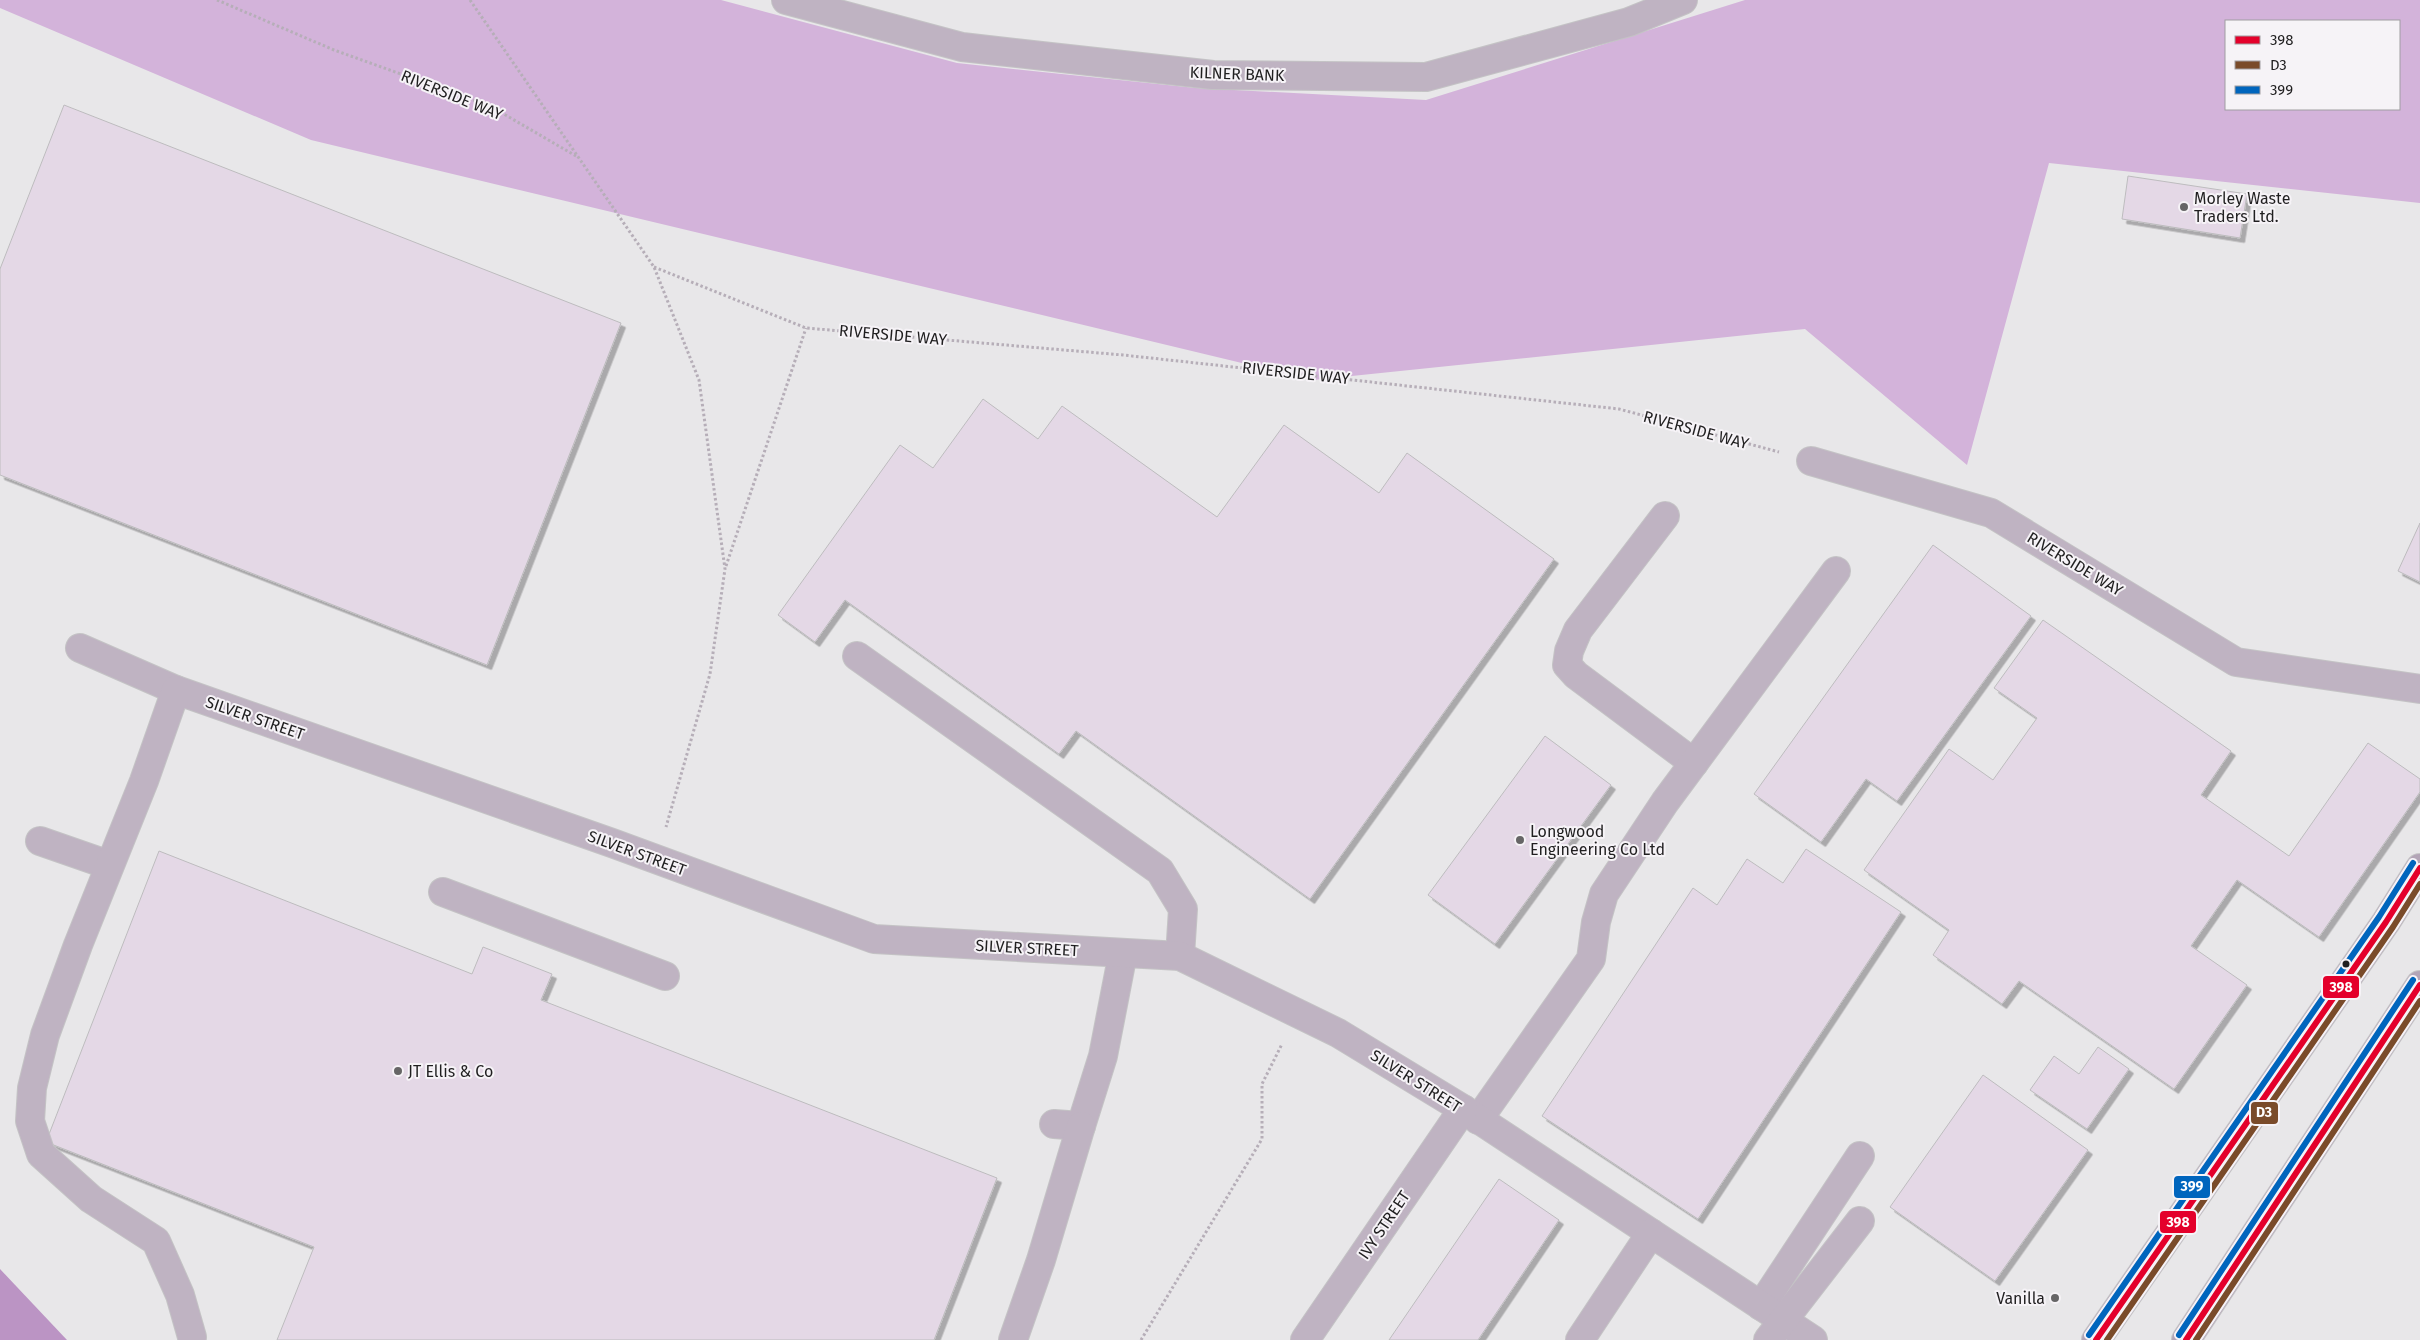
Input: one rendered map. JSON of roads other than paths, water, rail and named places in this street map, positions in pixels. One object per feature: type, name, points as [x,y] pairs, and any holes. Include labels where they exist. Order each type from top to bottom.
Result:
[{"type":"highway","points":[[2096,1340],[2386,922],[2420,868]]},
{"type":"highway","points":[[2186,1340],[2420,985]]},
{"type":"street","name":"KILNER BANK","points":[[786,0],[962,47],[1213,75],[1417,77],[1426,77],[1629,22],[1683,0]]},
{"type":"street","name":"RIVERSIDE WAY","points":[[1811,461],[1991,513],[2236,662],[2420,689]]},
{"type":"street","points":[[1665,516],[1578,630],[1567,664],[1576,675],[1694,763]]},
{"type":"street","name":"IVY STREET","points":[[1306,1340],[1470,1115],[1591,960],[1596,922],[1604,894],[1694,763],[1836,571]]},
{"type":"street","name":"SILVER STREET","points":[[80,648],[176,690],[874,939],[1180,956],[1338,1033],[1470,1115],[1651,1234],[1770,1322],[1812,1340]]},
{"type":"street","points":[[857,656],[1160,872],[1183,909],[1180,956]]},
{"type":"street","points":[[176,690],[144,781],[109,865],[45,1035],[32,1088],[30,1121],[41,1154],[91,1199],[156,1241],[180,1296],[192,1337]]},
{"type":"street","points":[[40,841],[109,865]]},
{"type":"street","points":[[443,892],[665,976]]},
{"type":"street","points":[[1014,1340],[1042,1260],[1103,1056],[1123,953]]},
{"type":"street","points":[[1054,1124],[1081,1126]]},
{"type":"street","points":[[1770,1322],[1860,1156]]},
{"type":"street","points":[[1770,1322],[1860,1221]]},
{"type":"street","points":[[1580,1340],[1651,1234]]},
{"type":"place","name":"Morley Waste Traders Ltd.","points":[[2184,207]]},
{"type":"place","name":"Longwood Engineering Co Ltd","points":[[1520,840]]},
{"type":"place","name":"JT Ellis & Co","points":[[398,1071]]},
{"type":"place","name":"Vanilla","points":[[2055,1298]]}]
